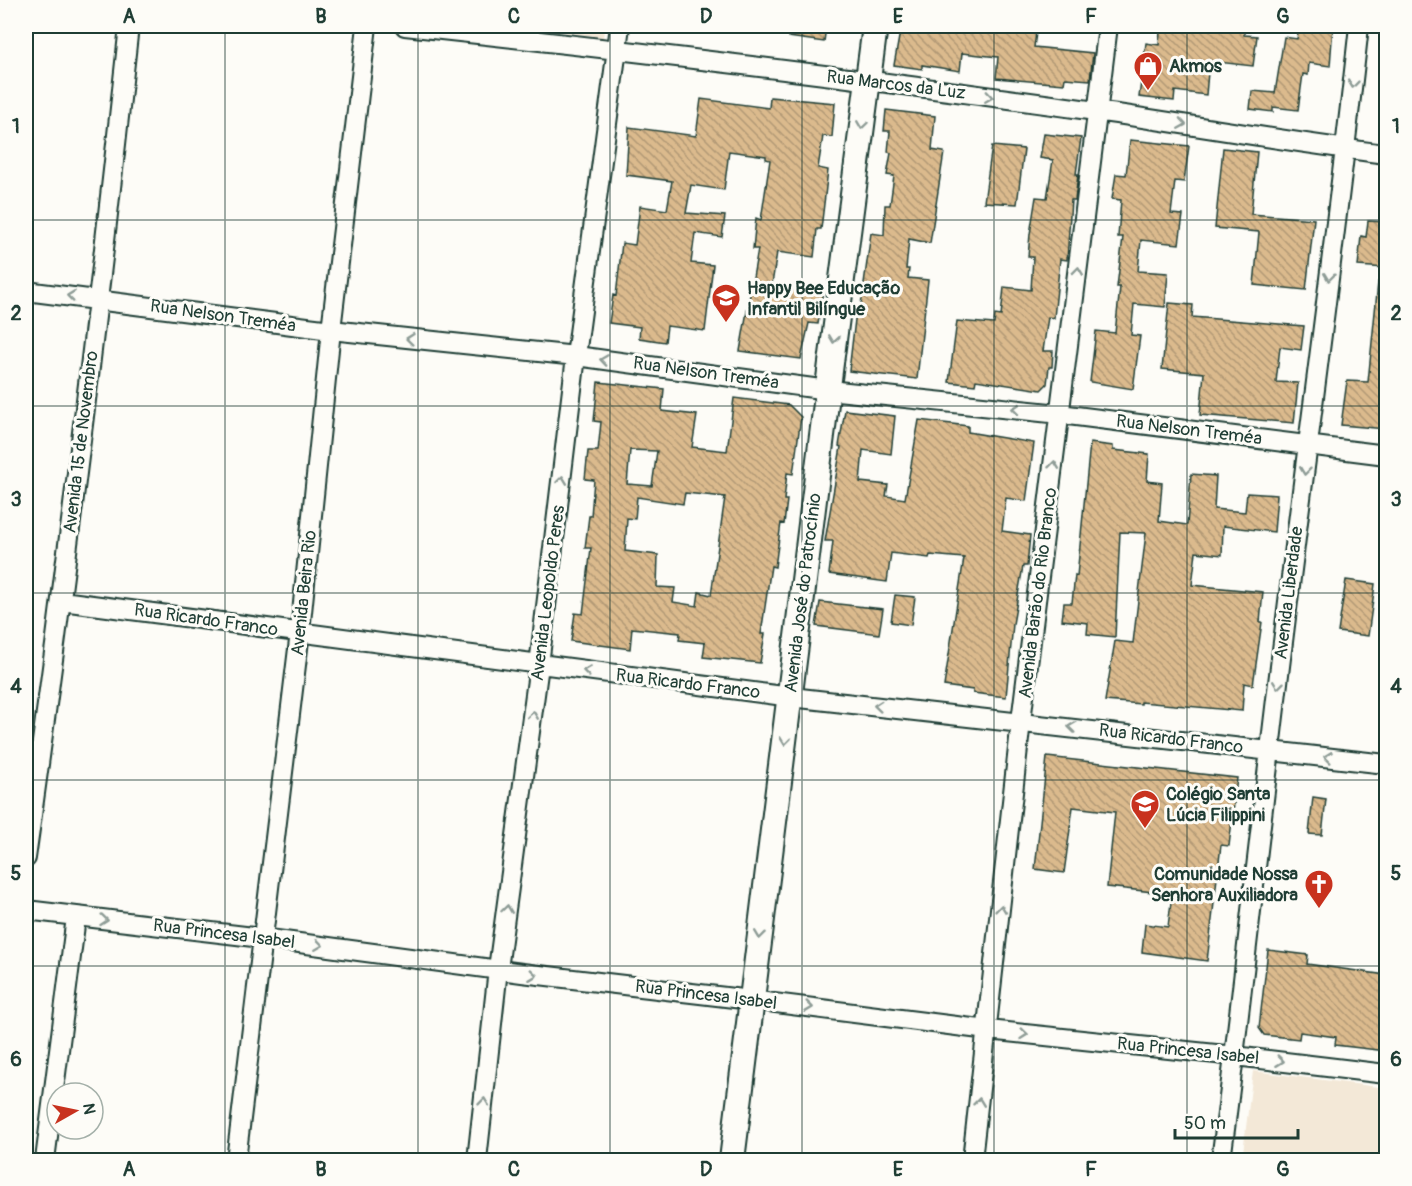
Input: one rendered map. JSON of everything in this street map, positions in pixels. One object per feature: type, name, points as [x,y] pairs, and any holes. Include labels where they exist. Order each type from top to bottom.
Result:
[{"type":"street","name":"Avenida 15 de Novembro","points":[[26,858],[62,601],[99,300],[129,26]]},
{"type":"street","name":"Avenida Beira Rio","points":[[236,1161],[300,632],[367,26]]},
{"type":"street","name":"Rua Marcos da Luz","points":[[405,26],[617,49],[868,81],[1386,154]]},
{"type":"street","name":"Avenida Leopoldo Peres","points":[[477,1161],[498,969],[620,26]]},
{"type":"street","name":"Avenida José do Patrocínio","points":[[732,1161],[875,26]]},
{"type":"street","name":"Avenida Barão do Rio Branco","points":[[972,1161],[1021,721],[1108,26]]},
{"type":"street","name":"Avenida Liberdade","points":[[1221,1161],[1346,149],[1359,26]]},
{"type":"street","name":"Rua Nelson Treméa","points":[[26,291],[332,330],[576,356],[828,390],[1060,414],[1386,454]]},
{"type":"street","name":"Rua Ricardo Franco","points":[[62,601],[791,697],[1021,721],[1386,764]]},
{"type":"street","name":"Rua Princesa Isabel","points":[[26,910],[988,1030],[1386,1074]]},
{"type":"street","points":[[45,1161],[76,917]]},
{"type":"shaded area","points":[[513,26],[605,26],[603,37]]},
{"type":"shaded area","points":[[1253,1071],[1386,1088],[1386,1160],[1242,1160]]},
{"type":"building","points":[[791,26],[826,26],[824,42],[789,37]]},
{"type":"building","points":[[901,26],[1037,26],[1034,47],[1093,53],[1090,80],[1065,78],[1064,84],[996,78],[998,57],[962,53],[960,71],[922,65],[922,69],[894,65]]},
{"type":"building","points":[[1180,26],[1244,26],[1244,35],[1257,36],[1253,66],[1209,61],[1206,95],[1175,91],[1174,101],[1139,97],[1146,43],[1159,45],[1160,30],[1180,31]]},
{"type":"building","points":[[1299,26],[1333,26],[1330,66],[1309,63],[1308,75],[1303,74],[1298,110],[1273,107],[1273,112],[1250,109],[1252,91],[1275,93],[1284,37],[1297,39]]},
{"type":"building","points":[[770,97],[835,103],[832,137],[823,136],[818,168],[828,170],[821,229],[817,229],[814,257],[777,252],[772,284],[823,290],[818,324],[809,323],[801,359],[740,351],[758,249],[753,249],[756,218],[761,220],[770,160],[766,159],[766,156],[729,151],[724,190],[691,185],[686,213],[725,216],[722,237],[695,233],[691,263],[713,265],[705,331],[667,326],[665,342],[639,338],[640,327],[609,323],[613,295],[616,296],[622,243],[635,245],[640,206],[667,210],[672,181],[626,175],[629,127],[696,136],[701,99],[769,108]]},
{"type":"building","points":[[886,110],[935,116],[932,150],[944,152],[930,243],[909,239],[906,269],[909,269],[908,278],[928,280],[917,379],[849,371],[856,311],[860,312],[871,233],[884,235],[885,205],[890,205],[894,176],[887,175],[891,153],[888,152],[890,131],[884,131]]},
{"type":"building","points":[[1044,134],[1081,138],[1075,200],[1071,200],[1067,260],[1060,259],[1054,318],[1048,317],[1043,351],[1053,351],[1052,367],[1049,367],[1047,384],[1041,390],[976,380],[975,385],[949,382],[957,321],[994,324],[995,315],[1001,316],[1004,287],[1031,290],[1033,257],[1028,257],[1036,197],[1047,198],[1053,160],[1040,158]]},
{"type":"building","points":[[1130,140],[1189,146],[1184,182],[1175,181],[1171,214],[1183,215],[1179,244],[1141,240],[1138,271],[1168,273],[1165,307],[1134,304],[1131,335],[1140,336],[1133,389],[1090,382],[1096,331],[1115,333],[1120,287],[1117,287],[1123,237],[1118,237],[1121,200],[1112,199],[1116,174],[1126,175]]},
{"type":"building","points":[[992,146],[1024,149],[1017,204],[984,202]]},
{"type":"building","points":[[1223,148],[1257,152],[1251,214],[1314,219],[1306,290],[1254,285],[1259,232],[1215,228]]},
{"type":"building","points":[[1368,221],[1386,222],[1386,268],[1358,266],[1361,236],[1366,237]]},
{"type":"building","points":[[1378,282],[1386,283],[1386,429],[1341,425],[1347,381],[1368,382]]},
{"type":"building","points":[[1169,303],[1193,305],[1192,317],[1304,326],[1301,350],[1280,347],[1276,382],[1298,383],[1294,423],[1200,415],[1204,373],[1162,369]]},
{"type":"building","points":[[598,382],[664,389],[662,411],[697,415],[692,447],[727,451],[734,398],[789,405],[801,417],[793,474],[787,473],[784,524],[781,523],[775,567],[771,566],[761,634],[765,634],[760,663],[703,657],[705,643],[679,640],[680,633],[632,628],[630,649],[571,641],[575,613],[583,614],[591,548],[585,548],[594,480],[585,479],[588,451],[598,451],[601,422],[594,421]],"holes":[[[630,450],[657,451],[652,486],[627,484]],[[685,493],[725,497],[711,595],[699,592],[697,606],[673,602],[675,588],[657,587],[658,555],[625,551],[627,518],[635,519],[637,497],[683,504]]]},
{"type":"building","points":[[845,410],[895,416],[891,454],[863,450],[860,482],[888,485],[886,496],[905,499],[919,420],[968,426],[968,432],[1034,443],[1026,501],[1006,498],[1002,531],[1030,535],[1027,566],[1023,566],[1013,624],[1006,697],[973,693],[973,690],[944,686],[964,558],[930,555],[929,558],[891,553],[887,582],[829,574],[833,541],[825,541]]},
{"type":"building","points":[[1090,443],[1113,446],[1113,450],[1149,454],[1147,481],[1162,483],[1159,521],[1187,525],[1191,474],[1216,476],[1214,509],[1245,512],[1247,493],[1277,495],[1274,532],[1223,526],[1222,555],[1196,552],[1192,585],[1263,592],[1260,622],[1262,622],[1253,685],[1244,683],[1242,711],[1105,701],[1115,641],[1133,643],[1146,533],[1120,532],[1115,637],[1087,634],[1088,623],[1062,620],[1064,603],[1072,603],[1075,575],[1077,576]]},
{"type":"building","points":[[1346,580],[1375,584],[1368,636],[1338,632]]},
{"type":"building","points":[[895,595],[915,597],[911,625],[891,622]]},
{"type":"building","points":[[820,602],[883,609],[879,634],[816,626]]},
{"type":"building","points":[[1047,757],[1237,778],[1229,846],[1221,845],[1207,961],[1142,952],[1145,924],[1168,927],[1172,894],[1107,887],[1115,812],[1073,807],[1064,873],[1035,869]]},
{"type":"building","points":[[1313,797],[1326,799],[1322,835],[1309,834]]},
{"type":"building","points":[[1268,950],[1308,955],[1307,964],[1386,975],[1386,1051],[1335,1045],[1336,1037],[1300,1032],[1299,1039],[1264,1035],[1259,1028]]},
{"type":"place","name":"Akmos","points":[[1148,92]]},
{"type":"place","name":"Happy Bee Educação Infantil Bilíngue","points":[[726,324]]},
{"type":"place","name":"Colégio Santa Lúcia Filippini","points":[[1145,830]]},
{"type":"place","name":"Comunidade Nossa Senhora Auxiliadora","points":[[1319,910]]}]
